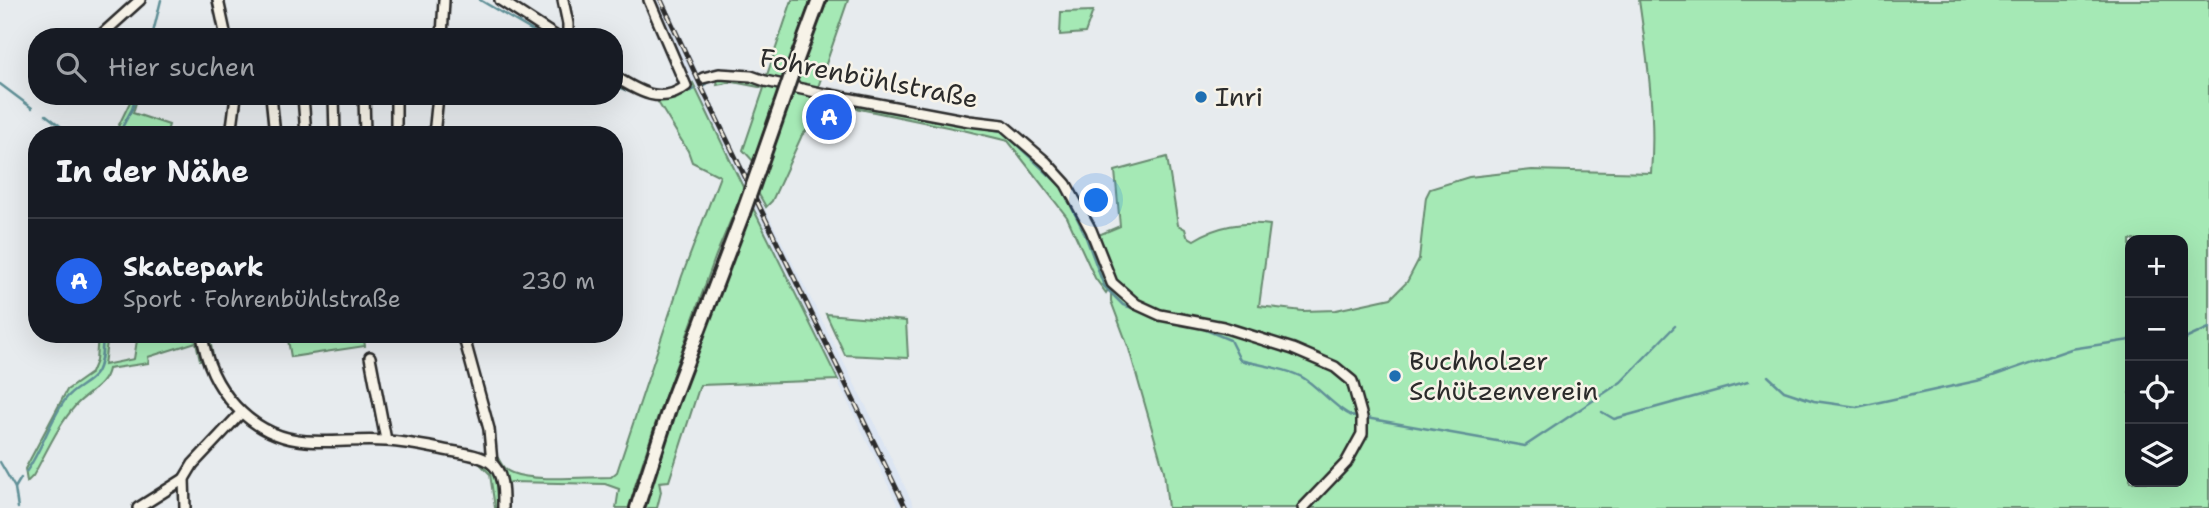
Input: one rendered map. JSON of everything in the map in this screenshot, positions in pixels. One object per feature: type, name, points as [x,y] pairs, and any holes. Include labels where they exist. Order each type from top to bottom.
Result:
[{"type":"main road","points":[[637,508],[649,465],[819,0]]},
{"type":"street","points":[[109,28],[140,0]]},
{"type":"street","points":[[218,0],[224,28]]},
{"type":"street","points":[[442,28],[444,0]]},
{"type":"street","points":[[500,0],[543,28]]},
{"type":"street","points":[[563,0],[568,28]]},
{"type":"street","points":[[623,81],[653,96],[667,96],[686,86],[649,0]]},
{"type":"street","name":"Fohrenbühlstraße","points":[[703,78],[719,74],[751,76],[825,94],[1003,125],[1046,162],[1066,184],[1091,230],[1112,283],[1136,304],[1160,315],[1223,327],[1293,349],[1335,368],[1353,381],[1362,418],[1362,434],[1346,463],[1303,508]]},
{"type":"street","points":[[232,126],[235,105]]},
{"type":"street","points":[[272,105],[274,126]]},
{"type":"street","points":[[304,105],[305,126]]},
{"type":"street","points":[[334,105],[335,126]]},
{"type":"street","points":[[364,105],[365,126]]},
{"type":"street","points":[[396,105],[396,126]]},
{"type":"street","points":[[435,126],[437,105]]},
{"type":"street","points":[[204,343],[206,356],[224,391],[241,413],[268,431],[285,438],[306,441],[386,440],[471,455],[492,463]]},
{"type":"street","points":[[465,343],[489,429],[492,463],[501,477],[503,508]]},
{"type":"street","points":[[370,356],[386,440]]},
{"type":"street","points":[[138,508],[184,479],[192,464],[241,413]]},
{"type":"street","points":[[184,479],[185,508]]},
{"type":"shaded area","points":[[653,0],[664,0],[740,160],[915,508],[899,508]]},
{"type":"green space","points":[[792,0],[848,0],[816,93],[1003,127],[1066,184],[1094,237],[1120,226],[1115,171],[1167,157],[1178,225],[1185,229],[1187,236],[1194,240],[1230,226],[1270,225],[1259,306],[1303,311],[1336,310],[1391,298],[1407,282],[1419,259],[1426,197],[1430,189],[1469,177],[1532,170],[1651,173],[1652,108],[1639,0],[2209,0],[2209,508],[1306,508],[1344,461],[1298,508],[1168,508],[1164,471],[1129,349],[1111,301],[1111,285],[1106,293],[1095,278],[1067,217],[1008,141],[845,106],[838,136],[808,129],[802,135],[772,201],[766,207],[757,191],[764,173],[743,150],[764,88],[733,82],[717,85],[718,76],[765,81]]},
{"type":"green space","points":[[1093,11],[1085,33],[1060,35],[1061,12]]},
{"type":"green space","points":[[693,83],[744,189],[716,255],[634,489],[645,491],[717,291],[752,206],[838,380],[700,385],[669,481],[659,482],[661,492],[657,508],[616,508],[619,489],[605,484],[511,482],[507,484],[507,508],[495,508],[490,474],[480,464],[498,458],[509,472],[522,476],[611,477],[617,472],[682,276],[720,176],[692,162],[656,99],[684,92]]},
{"type":"green space","points":[[129,105],[135,105],[133,113],[169,125],[169,126],[118,126]]},
{"type":"green space","points":[[826,314],[906,321],[908,358],[845,355]]},
{"type":"green space","points":[[97,343],[107,343],[104,365],[134,359],[137,343],[193,343],[148,357],[149,363],[108,369],[99,385],[70,413],[27,482],[25,469],[67,390],[91,373],[96,361]]},
{"type":"green space","points":[[196,343],[211,343],[213,356],[200,360]]},
{"type":"green space","points":[[289,343],[364,343],[365,346],[291,357]]},
{"type":"waterway","points":[[154,28],[161,0]]},
{"type":"waterway","points":[[480,0],[528,28]]},
{"type":"waterway","points":[[714,80],[723,78]]},
{"type":"waterway","points":[[704,85],[710,81]]},
{"type":"waterway","points":[[0,84],[32,108]]},
{"type":"waterway","points":[[766,86],[780,90]]},
{"type":"waterway","points":[[623,89],[657,99],[685,93]]},
{"type":"waterway","points":[[690,91],[695,89]]},
{"type":"waterway","points":[[123,126],[133,105]]},
{"type":"waterway","points":[[46,115],[60,126]]},
{"type":"waterway","points":[[973,126],[1002,131],[1061,186],[1084,232],[1104,286],[1123,305],[1142,311]]},
{"type":"waterway","points":[[1366,418],[1525,446],[1621,382],[1675,326]]},
{"type":"waterway","points":[[1199,327],[1230,340],[1240,360],[1299,376],[1346,413],[1359,418]]},
{"type":"waterway","points":[[2188,338],[2209,328]]},
{"type":"waterway","points":[[1768,376],[1784,391],[1814,401],[1857,407],[1981,380],[2071,349],[2125,341]]},
{"type":"waterway","points":[[26,472],[65,400],[97,372],[102,343]]},
{"type":"waterway","points":[[1602,412],[1614,419],[1748,382]]},
{"type":"waterway","points":[[0,462],[15,488]]},
{"type":"waterway","points":[[18,508],[15,488],[21,478]]},
{"type":"railway","points":[[661,0],[906,508]]},
{"type":"place","name":"Inri","points":[[1201,97]]},
{"type":"place","name":"Skatepark","points":[[829,117]]},
{"type":"place","name":"Buchholzer Schützenverein","points":[[1395,376]]}]
